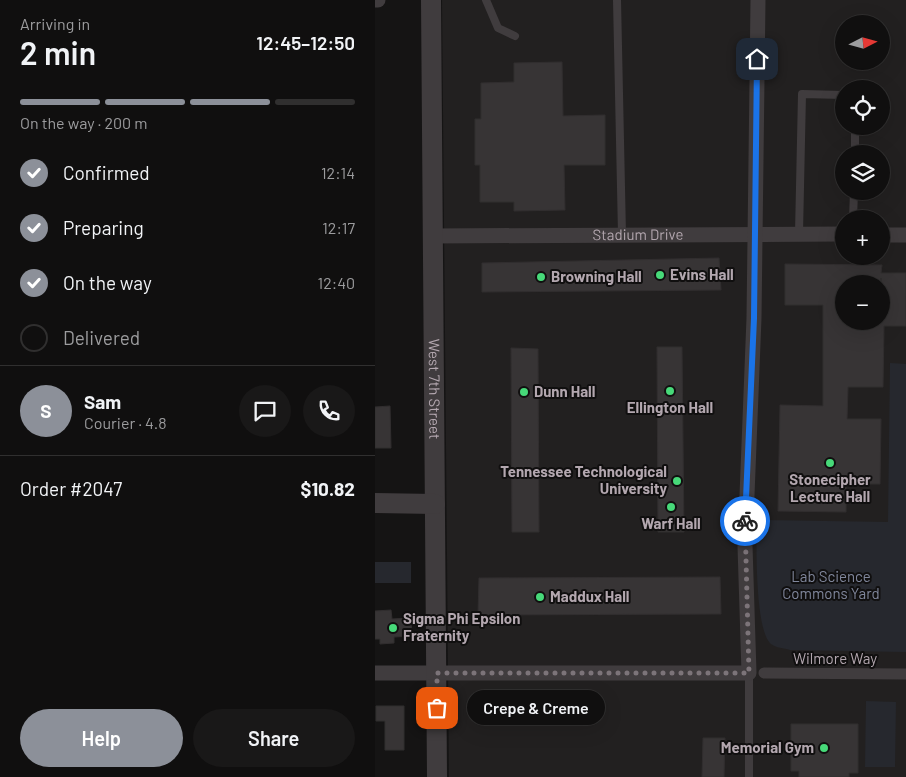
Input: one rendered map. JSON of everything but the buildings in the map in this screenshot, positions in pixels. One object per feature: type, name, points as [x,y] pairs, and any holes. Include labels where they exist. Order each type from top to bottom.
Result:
[{"type":"street","name":"West 7th Street","points":[[431,0],[437,777]]},
{"type":"street","points":[[375,673],[757,673],[745,546],[755,234],[758,0]]},
{"type":"street","name":"Stadium Drive","points":[[432,236],[835,234]]},
{"type":"street","points":[[890,235],[906,235]]},
{"type":"street","points":[[375,503],[435,504]]},
{"type":"street","name":"Wilmore Way","points":[[757,673],[906,674]]},
{"type":"lane","points":[[486,0],[498,28],[515,36]]},
{"type":"lane","points":[[617,0],[622,234]]},
{"type":"lane","points":[[799,234],[802,94],[835,95]]},
{"type":"lane","points":[[749,777],[757,673]]},
{"type":"shaded area","name":"Tennessee Technological University","points":[[442,0],[906,0],[906,777],[449,777]]},
{"type":"green space","name":"Lab Science Commons Yard","points":[[890,363],[906,364],[906,652],[790,650],[775,646],[771,644],[766,636],[759,605],[757,520],[888,522]]},
{"type":"green space","points":[[375,562],[411,562],[411,583],[375,583]]},
{"type":"green space","points":[[866,701],[896,702],[895,767],[865,767]]},
{"type":"way so far","points":[[437,708],[437,673],[749,673],[745,521]]},
{"type":"place","name":"Evins Hall","points":[[660,275]]},
{"type":"place","name":"Browning Hall","points":[[541,277]]},
{"type":"place","name":"Ellington Hall","points":[[670,391]]},
{"type":"place","name":"Dunn Hall","points":[[524,392]]},
{"type":"place","name":"Stonecipher Lecture Hall","points":[[830,463]]},
{"type":"place","name":"Tennessee Technological University","points":[[677,481]]},
{"type":"place","name":"Warf Hall","points":[[671,507]]},
{"type":"place","name":"Maddux Hall","points":[[540,597]]},
{"type":"place","name":"Sigma Phi Epsilon Fraternity","points":[[393,628]]},
{"type":"place","name":"Crepe & Creme","points":[[437,708]]},
{"type":"place","name":"Memorial Gym","points":[[824,748]]},
{"type":"route","points":[[745,521],[754,318],[757,59]]}]
